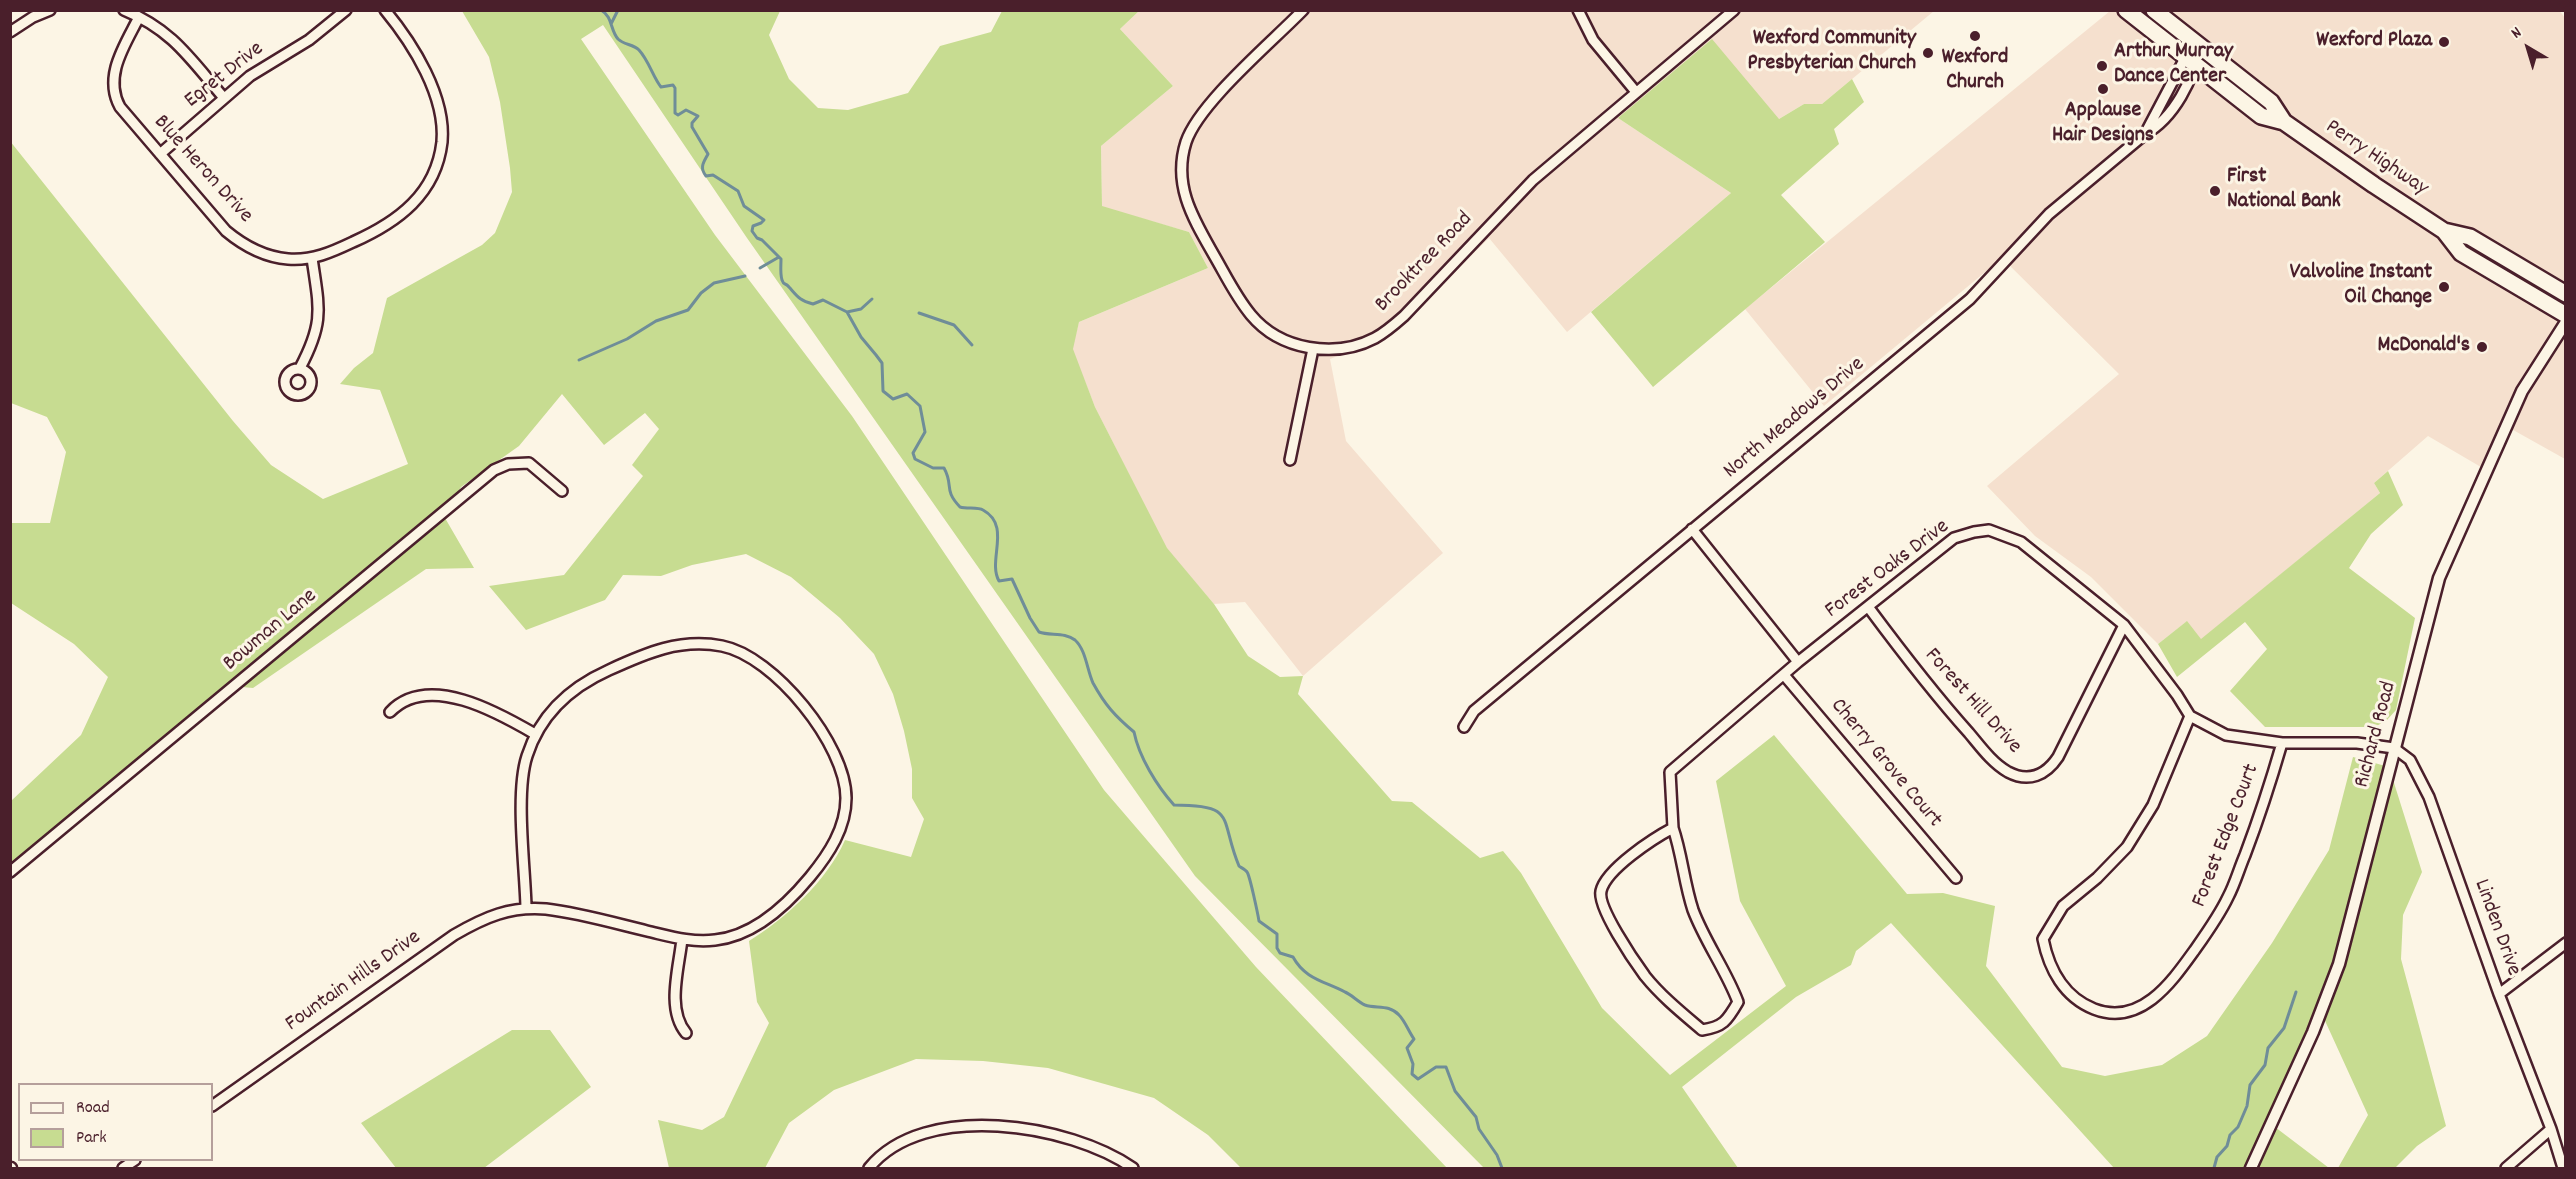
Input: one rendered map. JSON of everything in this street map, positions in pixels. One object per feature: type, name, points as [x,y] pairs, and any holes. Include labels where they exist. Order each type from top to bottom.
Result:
[{"type":"highway","name":"Perry Highway","points":[[2126,10],[2190,63],[2260,116],[2284,122],[2444,231],[2461,253],[2565,315]]},
{"type":"highway","name":"Perry Highway","points":[[2154,10],[2271,102],[2284,122]]},
{"type":"highway","name":"Perry Highway","points":[[2444,231],[2470,237],[2565,294]]},
{"type":"street","points":[[10,32],[33,17],[50,10]]},
{"type":"street","points":[[124,10],[168,35],[224,98]]},
{"type":"street","name":"Egret Drive","points":[[160,154],[250,76],[309,40],[346,10]]},
{"type":"street","name":"Blue Heron Drive","points":[[139,17],[117,61],[113,88],[120,107],[237,240],[248,247],[275,257],[312,258],[332,252],[393,222],[420,197],[437,166],[442,140],[437,103],[413,45],[386,10]]},
{"type":"street","name":"Brooktree Road","points":[[1303,10],[1214,99],[1199,118],[1187,140],[1181,176],[1185,199],[1194,220],[1244,305],[1269,331],[1289,342],[1313,349],[1346,348],[1374,338],[1388,330],[1533,180],[1734,10]]},
{"type":"street","points":[[1578,10],[1593,40],[1636,92]]},
{"type":"street","name":"North Meadows Drive","points":[[1464,727],[1474,711],[1970,299],[2049,214],[2145,134],[2199,47]]},
{"type":"street","points":[[300,368],[318,328],[318,303],[312,258]]},
{"type":"street","name":"Richard Road","points":[[2251,1168],[2313,1032],[2339,964],[2439,578],[2522,391],[2565,322]]},
{"type":"street","points":[[1290,460],[1313,349]]},
{"type":"street","name":"Bowman Lane","points":[[10,872],[494,470],[508,464],[529,463],[562,491]]},
{"type":"street","points":[[1673,828],[1628,859],[1608,877],[1601,892],[1603,908],[1645,975],[1664,996],[1702,1030],[1717,1028],[1729,1018],[1738,1002],[1693,911],[1673,828],[1670,772],[1798,662],[1692,529]]},
{"type":"street","name":"Forest Oaks Drive","points":[[1798,662],[1869,608],[1954,538],[1974,532],[1989,531],[2021,542],[2124,625],[2177,695],[2190,716],[2226,735],[2282,743],[2357,743],[2394,748]]},
{"type":"street","name":"Forest Hill Drive","points":[[1869,608],[1916,672],[1993,760],[2008,772],[2036,777],[2049,770],[2058,757],[2124,625]]},
{"type":"street","name":"Fountain Hills Drive","points":[[213,1105],[454,935],[496,913],[526,907],[566,911],[682,939],[713,941],[741,934],[755,927],[772,915],[804,884],[826,856],[839,833],[846,799],[839,764],[818,727],[794,696],[758,662],[733,648],[699,643],[660,648],[589,680],[555,708],[536,734],[526,757],[521,788],[526,907]]},
{"type":"street","name":"Cherry Grove Court","points":[[1784,675],[1956,878]]},
{"type":"street","points":[[390,712],[400,703],[421,697],[452,697],[483,706],[536,734]]},
{"type":"street","name":"Forest Edge Court","points":[[2190,716],[2153,805],[2127,847],[2097,878],[2063,906],[2043,939],[2052,972],[2066,989],[2080,1004],[2104,1013],[2128,1012],[2150,1002],[2169,985],[2212,926],[2229,896],[2265,802],[2282,743]]},
{"type":"street","name":"Linden Drive","points":[[2394,748],[2410,760],[2428,797],[2499,994],[2551,1129],[2563,1168]]},
{"type":"street","points":[[682,939],[676,1012],[680,1025],[686,1033]]},
{"type":"street","points":[[2499,994],[2565,943]]},
{"type":"street","points":[[869,1168],[891,1148],[915,1136],[949,1128],[999,1127],[1025,1129],[1083,1144],[1098,1149],[1133,1168]]},
{"type":"street","points":[[2506,1168],[2551,1129]]},
{"type":"shaded area","points":[[2559,10],[2565,18],[2565,459],[2506,426],[2486,470],[2428,436],[2374,483],[2380,493],[2201,640],[2186,622],[2158,644],[2091,577],[2035,536],[1987,486],[2119,374],[2002,258],[1824,406],[1745,309],[2110,11]]},
{"type":"shaded area","points":[[1139,11],[1934,11],[1822,104],[1804,104],[1779,119],[1618,118],[1731,193],[1567,332],[1489,238],[1391,335],[1330,359],[1346,441],[1443,553],[1303,676],[1245,602],[1214,604],[1166,548],[1095,407],[1072,349],[1079,322],[1208,268],[1189,232],[1102,207],[1101,146],[1173,86],[1120,29]]},
{"type":"green space","points":[[462,11],[780,11],[769,35],[789,79],[818,108],[848,110],[908,93],[940,46],[991,32],[1002,11],[1139,11],[1120,29],[1173,86],[1101,146],[1102,206],[1189,232],[1208,268],[1079,322],[1073,349],[1095,407],[1167,548],[1214,604],[1248,656],[1280,677],[1303,676],[1298,694],[1392,801],[1412,802],[1480,858],[1503,851],[1521,873],[1602,1008],[1670,1075],[1786,986],[1740,901],[1716,781],[1774,735],[1907,894],[1943,893],[1995,906],[1986,966],[2062,1067],[2105,1076],[2162,1065],[2207,1036],[2272,943],[2329,850],[2353,757],[2389,767],[2422,872],[2403,915],[2401,959],[2446,1126],[2417,1146],[2395,1168],[2338,1168],[2368,1115],[2321,1012],[2271,1124],[2329,1168],[2114,1168],[1891,923],[1856,951],[1851,965],[1796,997],[1682,1087],[1738,1168],[1484,1168],[1195,876],[747,238],[603,25],[581,39],[715,235],[852,416],[1104,790],[1256,967],[1447,1168],[1241,1168],[1208,1135],[1154,1098],[1048,1068],[983,1061],[916,1059],[834,1090],[789,1123],[765,1168],[669,1168],[658,1120],[702,1130],[724,1117],[769,1023],[757,1002],[749,941],[791,910],[804,897],[828,870],[845,840],[911,857],[924,819],[912,798],[912,769],[893,694],[874,654],[840,618],[791,577],[746,554],[692,565],[661,576],[623,575],[605,600],[526,630],[489,586],[564,575],[643,476],[632,465],[659,429],[645,413],[604,445],[562,394],[519,446],[461,487],[445,518],[474,568],[426,569],[253,688],[242,687],[231,682],[11,866],[11,801],[81,735],[108,677],[74,644],[11,603],[11,523],[50,523],[66,452],[47,417],[11,403],[10,141],[233,421],[271,465],[323,499],[408,464],[380,390],[340,384],[354,368],[373,353],[387,298],[482,245],[495,233],[512,192],[500,102],[489,57]]},
{"type":"green space","points":[[1712,39],[1779,119],[1804,104],[1822,104],[1852,79],[1864,102],[1834,129],[1839,144],[1781,195],[1825,242],[1653,387],[1591,312],[1731,193],[1618,118]]},
{"type":"green space","points":[[2388,471],[2403,505],[2371,534],[2349,568],[2415,618],[2396,710],[2387,720],[2375,727],[2265,727],[2230,691],[2267,649],[2245,622],[2177,677],[2158,644],[2187,621],[2201,639],[2380,493],[2374,483]]},
{"type":"green space","points":[[512,1030],[550,1030],[591,1087],[484,1168],[396,1168],[361,1123]]},
{"type":"waterway","points":[[601,10],[608,16],[618,39],[637,48],[642,54],[661,87],[673,85],[675,113],[678,115],[686,110],[698,116],[692,123],[692,127],[708,154],[703,165],[704,173],[706,176],[713,175],[738,191],[744,206],[764,220],[753,226],[752,231],[781,259],[783,283],[805,301],[813,304],[823,300],[847,312],[861,337],[882,363],[883,391],[893,399],[907,394],[920,406],[925,432],[913,453],[915,459],[933,468],[944,468],[952,496],[960,507],[981,509],[992,517],[998,534],[996,573],[999,581],[1012,579],[1039,632],[1067,636],[1079,644],[1097,691],[1111,710],[1134,732],[1136,742],[1150,771],[1174,805],[1208,808],[1223,818],[1239,866],[1248,875],[1259,921],[1277,934],[1277,948],[1280,953],[1293,957],[1309,975],[1348,993],[1362,1004],[1391,1009],[1399,1015],[1414,1039],[1407,1048],[1413,1064],[1412,1074],[1418,1079],[1436,1067],[1446,1067],[1455,1091],[1476,1117],[1479,1129],[1497,1155],[1502,1168]]},
{"type":"waterway","points":[[611,24],[618,10]]},
{"type":"waterway","points":[[760,268],[779,257]]},
{"type":"waterway","points":[[579,360],[627,339],[656,321],[688,310],[701,293],[714,283],[745,276]]},
{"type":"waterway","points":[[847,312],[861,309],[872,299]]},
{"type":"waterway","points":[[919,313],[954,325],[972,345]]},
{"type":"waterway","points":[[2214,1168],[2217,1157],[2227,1146],[2230,1135],[2238,1127],[2247,1106],[2250,1085],[2265,1065],[2268,1048],[2284,1028],[2296,992]]},
{"type":"place","name":"Wexford Church","points":[[1975,36]]},
{"type":"place","name":"Wexford Plaza","points":[[2444,42]]},
{"type":"place","name":"Wexford Community Presbyterian Church","points":[[1928,53]]},
{"type":"place","name":"Arthur Murray Dance Center","points":[[2102,66]]},
{"type":"place","name":"Applause Hair Designs","points":[[2103,89]]},
{"type":"place","name":"First National Bank","points":[[2215,191]]},
{"type":"place","name":"Valvoline Instant Oil Change","points":[[2444,287]]},
{"type":"place","name":"McDonald's","points":[[2482,347]]}]
